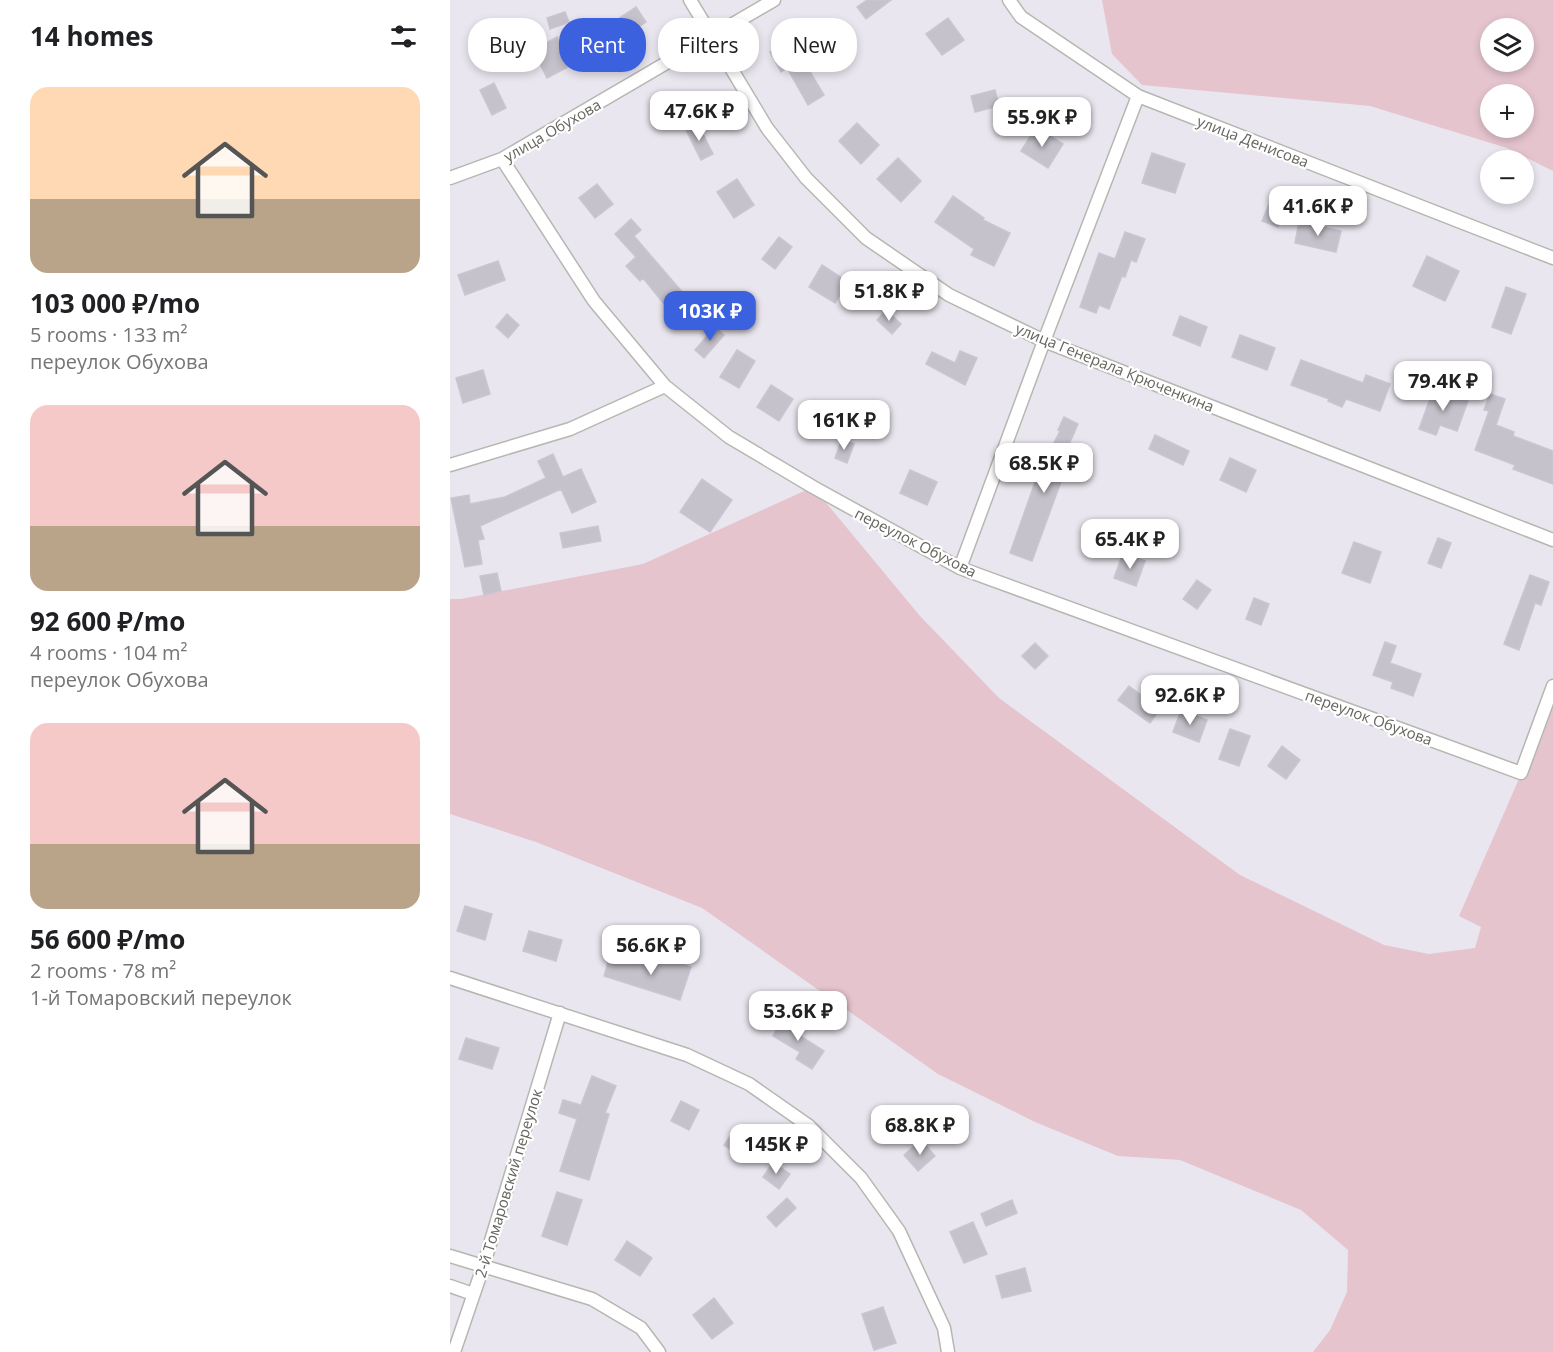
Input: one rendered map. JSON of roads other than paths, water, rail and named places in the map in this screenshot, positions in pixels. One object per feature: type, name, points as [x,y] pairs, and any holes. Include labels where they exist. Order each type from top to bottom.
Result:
[{"type":"street","name":"улица Генерала Крюченкина","points":[[690,0],[701,18]]},
{"type":"street","name":"улица Обухова","points":[[744,18],[774,0]]},
{"type":"street","name":"улица Денисова","points":[[1008,0],[1021,17],[1138,96],[1553,258]]},
{"type":"street","name":"улица Обухова","points":[[450,178],[502,159],[658,69]]},
{"type":"street","name":"улица Генерала Крюченкина","points":[[734,72],[773,136],[806,178],[866,238],[949,295],[1044,341],[1553,540]]},
{"type":"street","points":[[960,568],[1138,96]]},
{"type":"street","name":"переулок Обухова","points":[[502,159],[594,301],[665,386],[729,437],[813,487],[960,568],[1521,773],[1553,686]]},
{"type":"street","points":[[450,465],[570,429],[665,386]]},
{"type":"street","points":[[450,978],[687,1055],[748,1084],[809,1126],[861,1178],[899,1231],[944,1328],[948,1352]]},
{"type":"street","name":"2-й Томаровский переулок","points":[[454,1352],[483,1267],[560,1013]]},
{"type":"street","points":[[450,1256],[592,1299],[641,1328],[659,1352]]},
{"type":"street","points":[[450,1286],[473,1293]]}]
